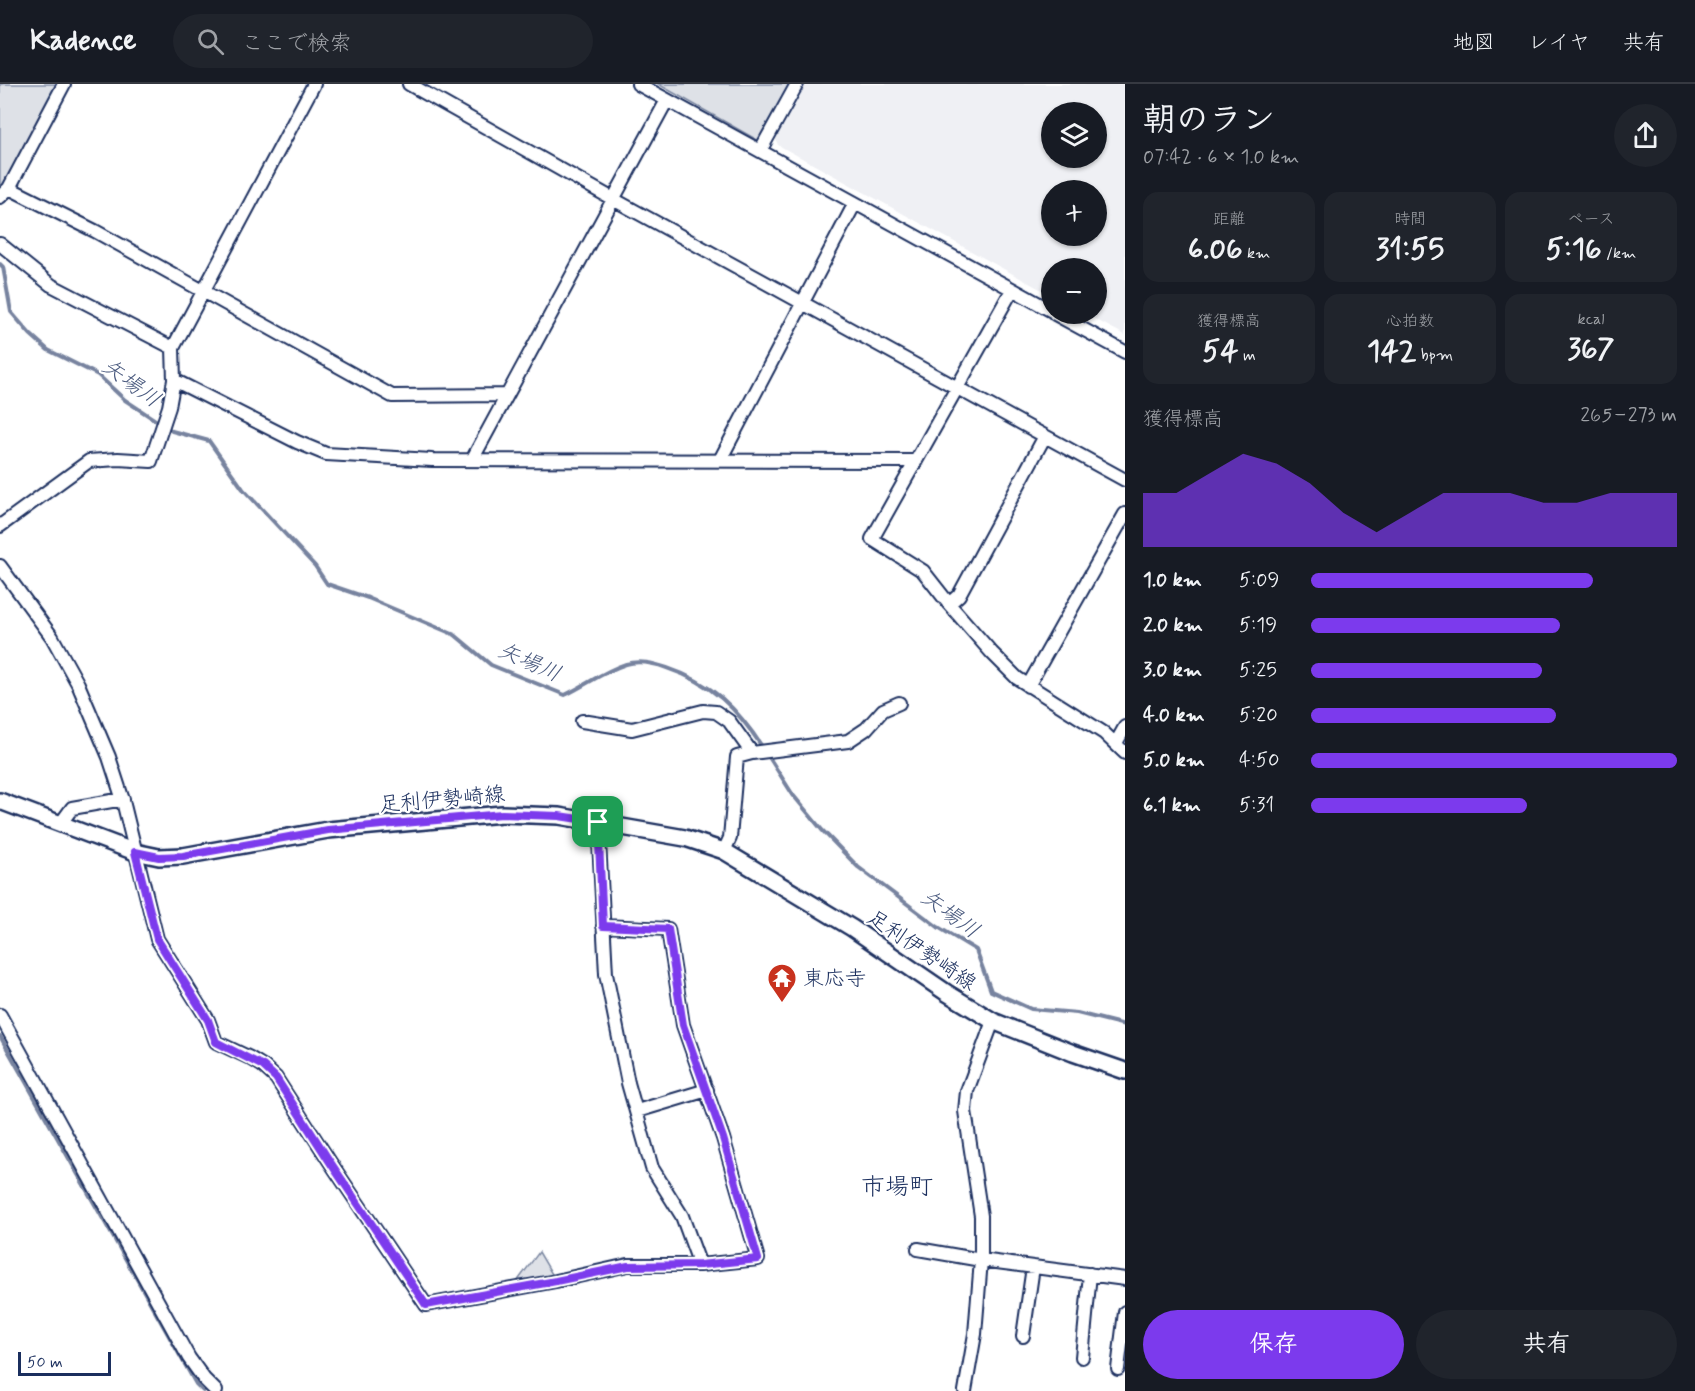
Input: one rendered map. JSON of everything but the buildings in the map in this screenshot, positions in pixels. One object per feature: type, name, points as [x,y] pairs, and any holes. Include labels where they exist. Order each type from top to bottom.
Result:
[{"type":"main road","name":"足利伊勢崎線","points":[[0,801],[135,852],[159,857],[183,856],[328,830],[502,814],[549,815],[685,838],[724,851],[852,928],[947,993],[993,1021],[1125,1071]]},
{"type":"street","points":[[64,84],[4,193],[95,231],[392,396],[507,395]]},
{"type":"street","points":[[0,526],[89,461],[118,459],[151,461],[169,407],[174,380],[173,348],[314,84]]},
{"type":"street","points":[[410,84],[613,199],[1125,480]]},
{"type":"street","points":[[638,84],[1041,306]]},
{"type":"street","points":[[760,151],[797,84]]},
{"type":"street","points":[[472,460],[667,100]]},
{"type":"street","points":[[720,460],[855,203]]},
{"type":"street","points":[[0,244],[51,285],[173,348]]},
{"type":"street","points":[[1012,290],[872,538],[923,571],[992,653],[1028,686],[1104,733],[1125,753]]},
{"type":"street","points":[[1075,324],[1125,352]]},
{"type":"street","points":[[174,380],[326,454],[432,460],[916,461]]},
{"type":"street","points":[[949,604],[959,595],[1045,436]]},
{"type":"street","points":[[1028,686],[1125,514]]},
{"type":"street","points":[[0,566],[51,637],[78,684],[110,757],[123,799],[157,939],[208,1020],[216,1042],[263,1066],[276,1078],[426,1305],[628,1266],[700,1265],[758,1259],[707,1090],[683,1025],[668,929],[603,926]]},
{"type":"street","points":[[724,851],[730,838],[736,757],[848,741],[866,729],[884,710],[899,703]]},
{"type":"street","points":[[582,721],[632,729],[703,711],[716,712],[729,721],[752,753]]},
{"type":"street","points":[[1116,743],[1125,727]]},
{"type":"street","points":[[61,823],[72,808],[123,799]]},
{"type":"street","points":[[598,822],[606,974],[628,1083],[652,1168],[682,1215],[700,1265]]},
{"type":"street","points":[[0,1015],[189,1358],[216,1391]]},
{"type":"street","points":[[965,1391],[975,1334],[981,1260],[980,1211],[965,1111],[967,1091],[993,1021]]},
{"type":"street","points":[[637,1112],[707,1090]]},
{"type":"street","points":[[918,1249],[981,1260],[1125,1279]]},
{"type":"street","points":[[1023,1336],[1033,1267]]},
{"type":"street","points":[[1082,1357],[1090,1274]]},
{"type":"street","points":[[1118,1369],[1125,1312]]},
{"type":"shaded area","points":[[0,84],[64,84],[0,197]]},
{"type":"shaded area","points":[[658,84],[790,84],[759,141]]},
{"type":"shaded area","points":[[803,84],[1125,84],[1125,335],[1104,324],[1107,324],[1107,258],[1041,258],[1041,290],[778,145],[774,136]]},
{"type":"shaded area","points":[[539,1252],[556,1281],[511,1290]]},
{"type":"waterway","name":"矢場川","points":[[0,264],[3,267],[11,312],[30,334],[48,350],[98,375],[125,400],[172,431],[209,441],[243,489],[315,566],[327,584],[368,598],[455,635],[491,665],[565,695],[610,670],[636,662],[657,665],[683,674],[710,689],[733,709],[763,748]]},
{"type":"waterway","name":"矢場川","points":[[767,754],[793,795],[822,830],[858,867],[938,927],[976,950],[991,991],[1031,1009],[1077,1013],[1125,1025]]},
{"type":"waterway","points":[[0,1036],[196,1384],[203,1391]]},
{"type":"place","name":"東応寺","points":[[782,1004]]},
{"type":"district","name":"市場町","points":[[897,1186]]},
{"type":"route","points":[[502,814],[559,816],[598,822],[603,926],[668,929],[683,1025],[723,1138],[758,1259],[700,1265],[628,1266],[426,1305],[276,1078],[263,1066],[216,1042],[208,1020],[157,939],[135,852],[159,857],[183,856],[328,830],[502,814]]}]
